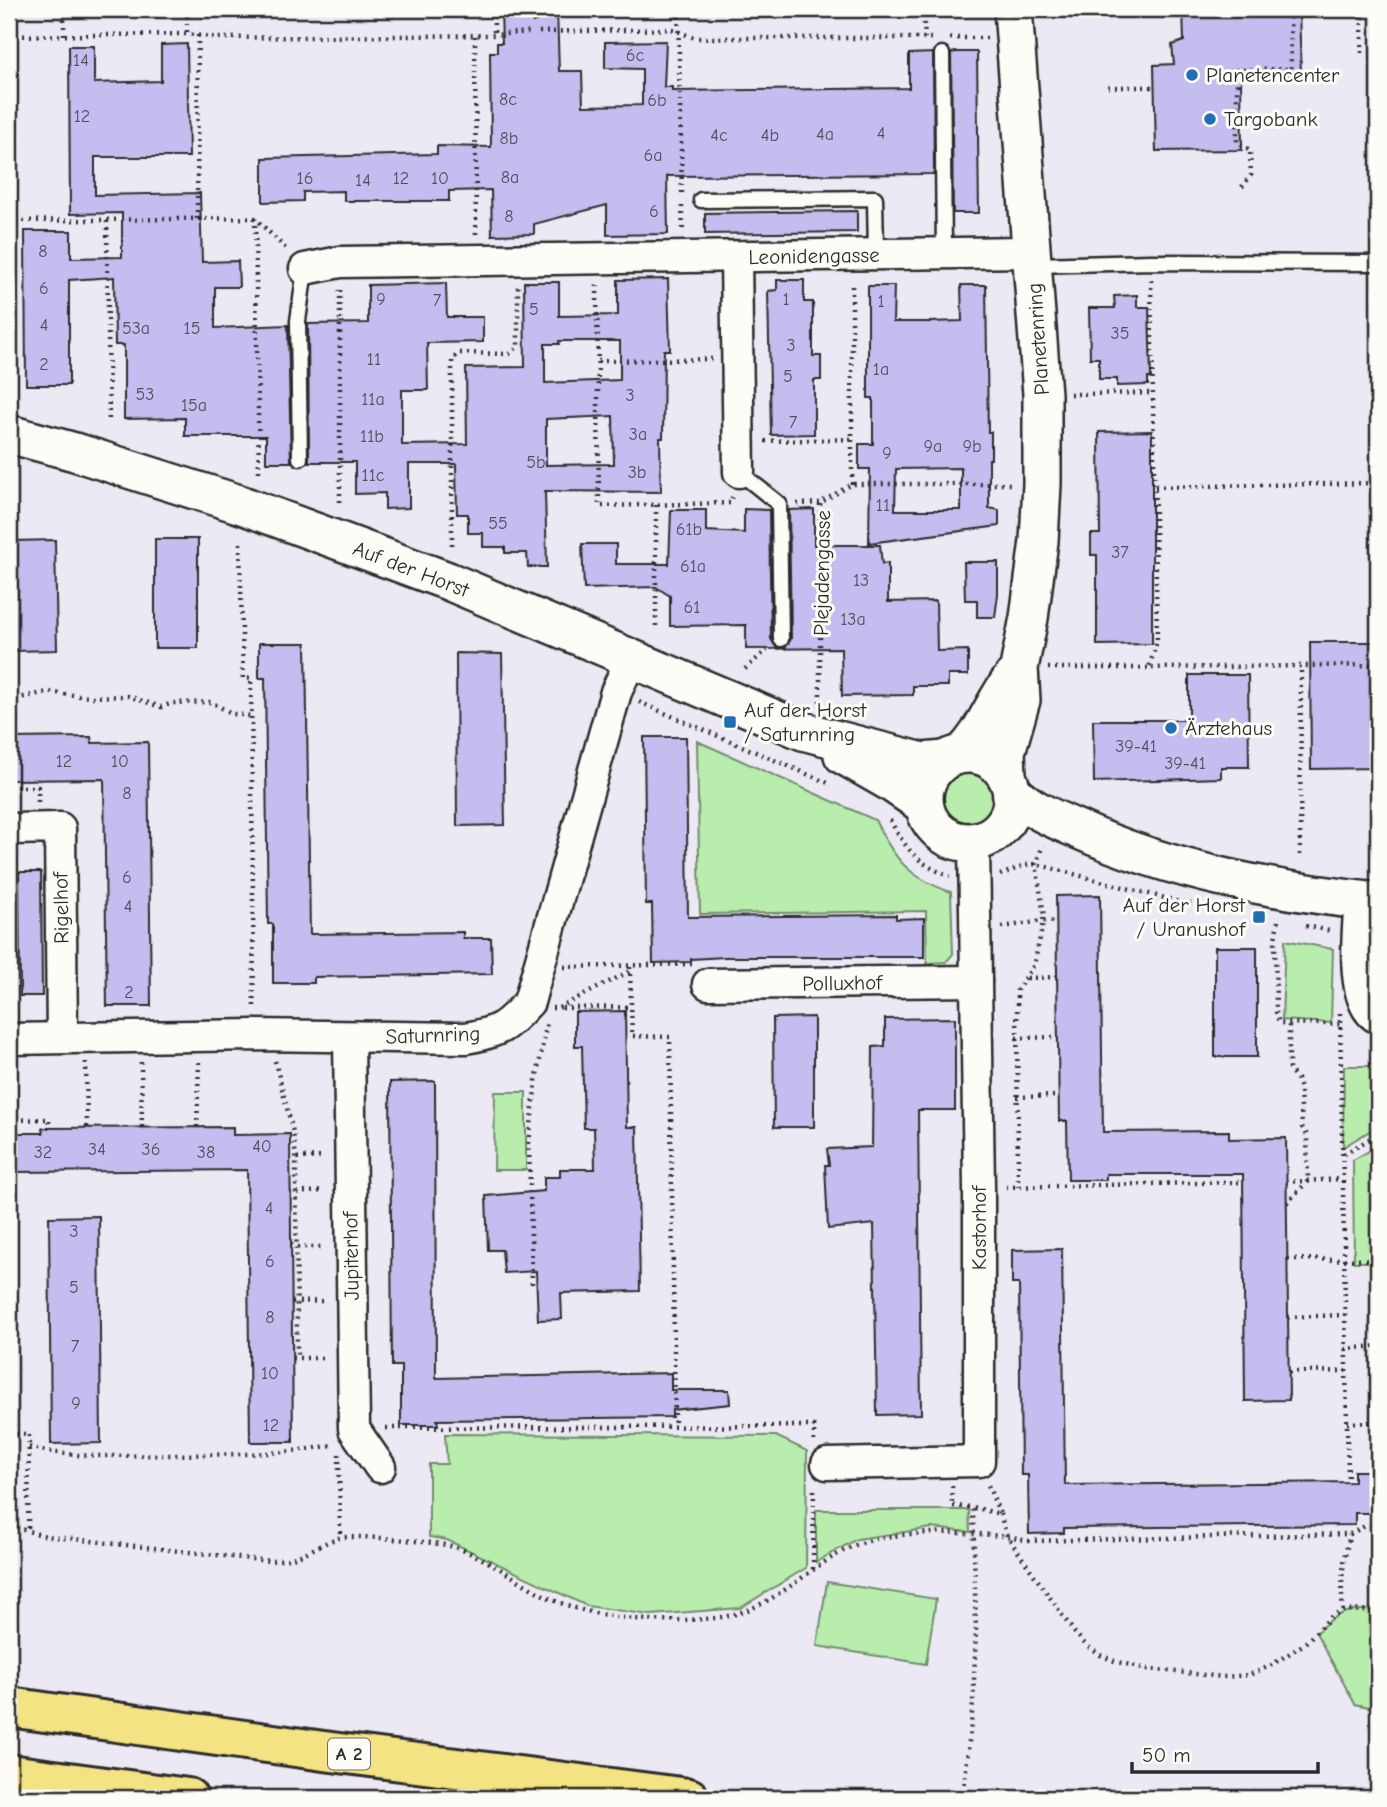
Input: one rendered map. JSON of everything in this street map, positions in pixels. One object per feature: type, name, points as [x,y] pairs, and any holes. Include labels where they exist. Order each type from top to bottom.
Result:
[{"type":"highway","name":"A 2","points":[[9,1707],[689,1798]]},
{"type":"highway","points":[[9,1774],[188,1798]]},
{"type":"street","name":"Planetenring","points":[[1010,783],[1006,752],[1021,700],[1019,668],[1034,585],[1042,484],[1042,394],[1014,23]]},
{"type":"street","name":"Leonidengasse","points":[[305,269],[340,262],[944,253],[1032,258]]},
{"type":"street","points":[[736,257],[739,472]]},
{"type":"street","name":"Auf der Horst","points":[[9,434],[108,462],[252,509],[448,582],[631,659],[811,717],[923,762],[953,757]]},
{"type":"street","name":"Saturnring","points":[[9,1039],[200,1035],[466,1038],[493,1034],[511,1022],[529,1002],[616,692],[631,659]]},
{"type":"street","name":"Planetenring","points":[[953,757],[976,741],[1001,692],[1019,668]]},
{"type":"street","name":"Auf der Horst","points":[[811,717],[890,782],[924,805]]},
{"type":"street","points":[[1118,848],[1045,838],[980,853],[942,835],[930,821],[924,805],[925,788],[932,772],[953,757],[979,755],[995,762],[1025,804],[1118,848],[1365,913],[1359,978],[1364,1006],[1378,1018]]},
{"type":"street","points":[[980,853],[1004,825],[1012,809],[1010,783]]},
{"type":"street","name":"Rigelhof","points":[[11,829],[60,828],[74,1037]]},
{"type":"street","name":"Kastorhof","points":[[965,1462],[979,1187],[975,930],[980,853]]},
{"type":"street","name":"Polluxhof","points":[[708,984],[976,981]]},
{"type":"street","name":"Jupiterhof","points":[[349,1037],[354,1429]]},
{"type":"street","points":[[354,1429],[380,1467]]},
{"type":"street","points":[[821,1464],[965,1462]]},
{"type":"lane","points":[[942,54],[944,253]]},
{"type":"lane","points":[[701,200],[875,198],[864,255]]},
{"type":"lane","points":[[1032,258],[1151,262],[1378,263]]},
{"type":"lane","points":[[300,458],[298,321],[305,269]]},
{"type":"lane","points":[[739,472],[779,504],[781,639]]},
{"type":"path","points":[[64,9],[64,35]]},
{"type":"path","points":[[187,9],[187,34]]},
{"type":"path","points":[[494,9],[494,35]]},
{"type":"path","points":[[678,9],[684,258]]},
{"type":"path","points":[[923,9],[925,38]]},
{"type":"path","points":[[1242,187],[1251,175],[1250,150],[1237,142],[1237,70],[1292,69],[1290,9]]},
{"type":"path","points":[[1362,9],[1362,58]]},
{"type":"path","points":[[9,36],[475,36],[531,32],[659,30],[678,32],[695,38],[925,38],[1014,23]]},
{"type":"path","points":[[197,219],[198,34]]},
{"type":"path","points":[[475,36],[476,261]]},
{"type":"path","points":[[1108,86],[1154,87]]},
{"type":"path","points":[[255,218],[259,473]]},
{"type":"path","points":[[11,398],[9,221],[255,218],[305,269]]},
{"type":"path","points":[[107,221],[109,424]]},
{"type":"path","points":[[852,484],[852,439],[864,255]]},
{"type":"path","points":[[452,545],[452,359],[460,353],[509,354],[515,351],[518,346],[517,260]]},
{"type":"path","points":[[597,260],[599,506],[730,503],[739,472]]},
{"type":"path","points":[[340,262],[340,502]]},
{"type":"path","points":[[1149,668],[1157,641],[1151,262]]},
{"type":"path","points":[[598,361],[737,359]]},
{"type":"path","points":[[1042,394],[1153,393]]},
{"type":"path","points":[[739,441],[852,439]]},
{"type":"path","name":"Plejadengasse","points":[[811,717],[820,503],[852,484],[1042,484]]},
{"type":"path","points":[[1155,486],[1378,484]]},
{"type":"path","points":[[656,505],[656,631]]},
{"type":"path","points":[[240,543],[243,678],[251,678],[263,1035],[293,1132],[294,1358],[352,1357]]},
{"type":"path","points":[[745,669],[781,639]]},
{"type":"path","points":[[1019,668],[1378,665]]},
{"type":"path","points":[[1300,855],[1301,666]]},
{"type":"path","points":[[9,700],[48,692],[89,697],[128,696],[161,707],[211,702],[233,714],[251,716]]},
{"type":"path","points":[[616,692],[830,784]]},
{"type":"path","points":[[887,814],[911,854],[934,871],[951,876],[980,853],[995,877],[1036,864],[1176,901],[1227,911]]},
{"type":"path","points":[[1018,1186],[1017,990],[1034,965],[1043,921],[1042,895],[1036,864]]},
{"type":"path","points":[[1302,925],[1365,913]]},
{"type":"path","points":[[1265,919],[1290,923]]},
{"type":"path","points":[[975,930],[1043,921],[1056,922]]},
{"type":"path","points":[[1278,921],[1275,939],[1276,1012],[1279,1023],[1340,1024]]},
{"type":"path","points":[[539,967],[630,969],[699,964],[708,984]]},
{"type":"path","points":[[630,969],[632,1036],[670,1037],[675,1427]]},
{"type":"path","points":[[559,1008],[630,969]]},
{"type":"path","points":[[1026,978],[1057,977]]},
{"type":"path","points":[[531,1284],[531,1122],[550,1008],[631,1007]]},
{"type":"path","points":[[1340,1011],[1348,1482]]},
{"type":"path","points":[[1287,1203],[1308,1181],[1307,1135],[1302,1127],[1300,1089],[1297,1079],[1289,1069],[1289,1025]]},
{"type":"path","points":[[197,1127],[200,1035]]},
{"type":"path","points":[[141,1036],[142,1128]]},
{"type":"path","points":[[74,1037],[87,1128]]},
{"type":"path","points":[[1016,1038],[1058,1037]]},
{"type":"path","points":[[1017,1097],[1058,1096]]},
{"type":"path","points":[[9,1121],[49,1119],[49,1128]]},
{"type":"path","points":[[1343,1155],[1378,1134]]},
{"type":"path","points":[[293,1158],[349,1157]]},
{"type":"path","points":[[1286,1182],[1341,1179]]},
{"type":"path","points":[[979,1187],[1243,1182]]},
{"type":"path","points":[[294,1192],[350,1192]]},
{"type":"path","points":[[294,1245],[350,1247]]},
{"type":"path","points":[[1288,1259],[1378,1259]]},
{"type":"path","points":[[295,1301],[351,1301]]},
{"type":"path","points":[[1288,1317],[1344,1315]]},
{"type":"path","points":[[1345,1349],[1378,1346]]},
{"type":"path","points":[[1289,1372],[1346,1371]]},
{"type":"path","points":[[1347,1423],[1378,1423]]},
{"type":"path","points":[[354,1429],[814,1426],[821,1464],[813,1570]]},
{"type":"path","points":[[9,1434],[29,1434],[28,1531]]},
{"type":"path","points":[[29,1447],[54,1454],[99,1457],[296,1452],[338,1444],[340,1537]]},
{"type":"path","points":[[965,1462],[952,1506],[973,1507],[1000,1514]]},
{"type":"path","points":[[965,1462],[1000,1514],[1007,1536],[1049,1598],[1086,1645],[1116,1662],[1223,1678],[1249,1675],[1289,1655],[1331,1617],[1343,1611],[1378,1610]]},
{"type":"path","points":[[963,1798],[973,1704],[975,1655],[973,1507]]},
{"type":"path","points":[[9,1526],[46,1536],[269,1561],[292,1558],[340,1537],[450,1546],[481,1558],[557,1601],[589,1611],[655,1620],[739,1615],[765,1604],[850,1547],[868,1541],[914,1534],[1007,1536],[1027,1541],[1350,1534],[1365,1526],[1378,1526]]},
{"type":"path","points":[[1343,1611],[1340,1587],[1350,1534]]},
{"type":"green space","points":[[697,741],[875,820],[889,846],[904,865],[924,880],[951,892],[953,954],[946,962],[927,963],[926,911],[700,914]]},
{"type":"green space","points":[[972,773],[982,777],[990,785],[994,800],[990,815],[982,823],[962,827],[952,823],[944,815],[940,795],[944,785],[952,777]]},
{"type":"green space","points":[[1285,940],[1333,949],[1331,1023],[1282,1020]]},
{"type":"green space","points":[[1344,1066],[1378,1066],[1378,1126],[1343,1147]]},
{"type":"green space","points":[[495,1092],[526,1092],[526,1170],[494,1170]]},
{"type":"green space","points":[[1378,1146],[1378,1262],[1354,1262],[1353,1160]]},
{"type":"green space","points":[[445,1434],[776,1436],[807,1451],[806,1568],[740,1608],[651,1615],[587,1606],[447,1540],[429,1537],[429,1464],[447,1464]]},
{"type":"green space","points":[[816,1510],[969,1510],[970,1532],[932,1528],[857,1539],[816,1562]]},
{"type":"green space","points":[[827,1582],[936,1599],[926,1664],[817,1646]]},
{"type":"green space","points":[[1378,1610],[1378,1709],[1355,1704],[1316,1633],[1330,1620],[1344,1613]]},
{"type":"building","points":[[501,9],[524,9],[526,17],[533,22],[542,17],[544,9],[557,9],[559,71],[582,71],[583,106],[642,105],[642,69],[605,68],[605,42],[666,41],[664,87],[672,87],[672,91],[909,88],[909,54],[933,53],[934,174],[667,176],[668,234],[607,235],[607,205],[534,224],[534,234],[492,235],[491,190],[449,191],[449,201],[344,201],[344,191],[303,192],[303,201],[263,202],[263,158],[437,154],[437,146],[491,147],[490,52],[497,52],[497,43],[502,43]]},
{"type":"building","name":"Planetencenter","points":[[1183,9],[1299,9],[1301,74],[1241,76],[1242,150],[1156,151],[1154,65],[1174,64],[1172,45],[1184,41]]},
{"type":"building","points":[[187,44],[189,157],[95,157],[95,195],[200,193],[202,262],[238,261],[239,287],[215,287],[215,328],[288,325],[291,462],[266,462],[266,436],[185,436],[185,418],[124,419],[124,345],[115,345],[114,277],[69,280],[69,385],[26,385],[25,231],[71,231],[71,258],[122,257],[122,213],[70,214],[69,46],[94,46],[94,83],[161,81],[161,45]]},
{"type":"building","points":[[977,52],[979,213],[953,213],[951,53]]},
{"type":"building","points":[[857,211],[857,232],[705,234],[705,213]]},
{"type":"building","points":[[668,279],[670,350],[664,350],[663,438],[660,438],[661,492],[545,491],[547,567],[528,567],[527,553],[505,553],[505,547],[483,547],[483,533],[468,533],[468,514],[457,514],[456,464],[409,464],[409,508],[385,509],[385,493],[355,494],[355,462],[309,462],[308,324],[368,323],[368,285],[446,283],[447,317],[483,317],[483,342],[427,343],[428,390],[402,390],[402,445],[467,444],[466,368],[525,367],[524,282],[559,282],[559,316],[618,315],[618,280]],"holes":[[[559,341],[620,341],[620,380],[545,383],[545,344],[559,344]],[[613,416],[614,464],[546,465],[546,419]]]},
{"type":"building","points":[[777,280],[804,280],[804,302],[813,302],[813,356],[821,356],[821,380],[814,380],[814,434],[771,435],[768,291],[777,290]]},
{"type":"building","points":[[961,285],[986,285],[988,432],[991,432],[989,508],[999,510],[999,526],[869,543],[870,469],[859,469],[859,444],[873,444],[873,398],[868,398],[868,286],[894,286],[893,322],[962,321]],"holes":[[[961,468],[961,510],[895,510],[896,469]]]},
{"type":"building","points":[[1137,295],[1137,307],[1149,307],[1151,378],[1148,378],[1148,385],[1117,386],[1117,379],[1099,379],[1099,358],[1090,358],[1089,308],[1115,308],[1114,296]]},
{"type":"building","points":[[1152,431],[1152,644],[1097,645],[1097,555],[1091,555],[1091,534],[1100,534],[1099,432]]},
{"type":"building","points":[[744,509],[769,510],[771,639],[776,647],[785,648],[791,639],[789,510],[814,509],[814,545],[880,545],[882,564],[888,563],[888,602],[936,601],[937,651],[968,650],[968,675],[948,675],[948,686],[913,686],[913,695],[842,696],[841,648],[746,649],[746,625],[670,626],[670,596],[656,587],[584,589],[582,544],[616,544],[616,564],[669,564],[671,510],[706,510],[706,531],[744,533]]},
{"type":"building","points":[[155,539],[198,539],[198,648],[155,648]]},
{"type":"building","points":[[55,540],[57,650],[13,651],[12,541]]},
{"type":"building","points":[[964,562],[998,562],[995,617],[977,617],[977,600],[965,600]]},
{"type":"building","points":[[1310,642],[1378,642],[1378,768],[1311,769]]},
{"type":"building","points":[[259,643],[306,643],[310,934],[463,932],[463,938],[491,938],[492,974],[314,977],[314,983],[273,983],[273,924],[268,924],[265,678],[259,678]]},
{"type":"building","points":[[456,653],[502,654],[505,825],[457,826]]},
{"type":"building","name":"Ärztehaus","points":[[1189,675],[1248,675],[1249,767],[1221,767],[1221,778],[1094,782],[1093,720],[1189,720]]},
{"type":"building","points":[[91,737],[92,743],[148,742],[151,1006],[107,1006],[104,779],[9,780],[9,738]]},
{"type":"building","points":[[644,737],[686,737],[688,917],[896,915],[896,919],[924,918],[924,957],[725,957],[691,959],[691,962],[653,963],[652,904],[646,904]]},
{"type":"building","points":[[19,872],[41,872],[42,996],[20,996]]},
{"type":"building","points":[[1100,895],[1103,1132],[1229,1131],[1229,1139],[1286,1138],[1289,1400],[1245,1401],[1243,1174],[1106,1174],[1106,1180],[1068,1180],[1067,1121],[1059,1121],[1056,896]]},
{"type":"building","points":[[1215,947],[1257,947],[1257,1057],[1215,1057]]},
{"type":"building","points":[[625,1011],[627,1127],[637,1127],[640,1291],[561,1293],[562,1319],[538,1320],[536,1271],[504,1273],[502,1250],[488,1250],[486,1196],[544,1191],[544,1177],[560,1177],[560,1169],[595,1169],[594,1128],[584,1128],[582,1046],[575,1046],[575,1012]]},
{"type":"building","points":[[814,1017],[814,1127],[774,1127],[773,1018]]},
{"type":"building","points":[[955,1018],[955,1110],[918,1110],[921,1414],[877,1415],[874,1224],[828,1229],[825,1165],[829,1165],[827,1149],[872,1147],[873,1047],[885,1046],[885,1019]]},
{"type":"building","points":[[435,1081],[436,1378],[671,1373],[671,1390],[729,1390],[730,1404],[672,1410],[672,1417],[437,1420],[438,1425],[401,1425],[401,1366],[392,1366],[390,1082]]},
{"type":"building","points":[[233,1127],[233,1135],[290,1134],[293,1442],[250,1442],[247,1170],[16,1172],[15,1133],[43,1133],[42,1128]]},
{"type":"building","points":[[99,1216],[101,1443],[51,1444],[49,1217]]},
{"type":"building","points":[[1062,1249],[1065,1485],[1354,1482],[1354,1471],[1378,1471],[1378,1513],[1355,1513],[1355,1525],[1064,1528],[1064,1533],[1029,1534],[1028,1475],[1021,1475],[1019,1284],[1012,1284],[1012,1250]]},
{"type":"place","name":"Planetencenter","points":[[1192,75]]},
{"type":"place","name":"Targobank","points":[[1210,119]]},
{"type":"place","name":"Auf der Horst / Saturnring","points":[[730,722]]},
{"type":"place","name":"Ärztehaus","points":[[1171,728]]},
{"type":"place","name":"Auf der Horst / Uranushof","points":[[1259,917]]}]
